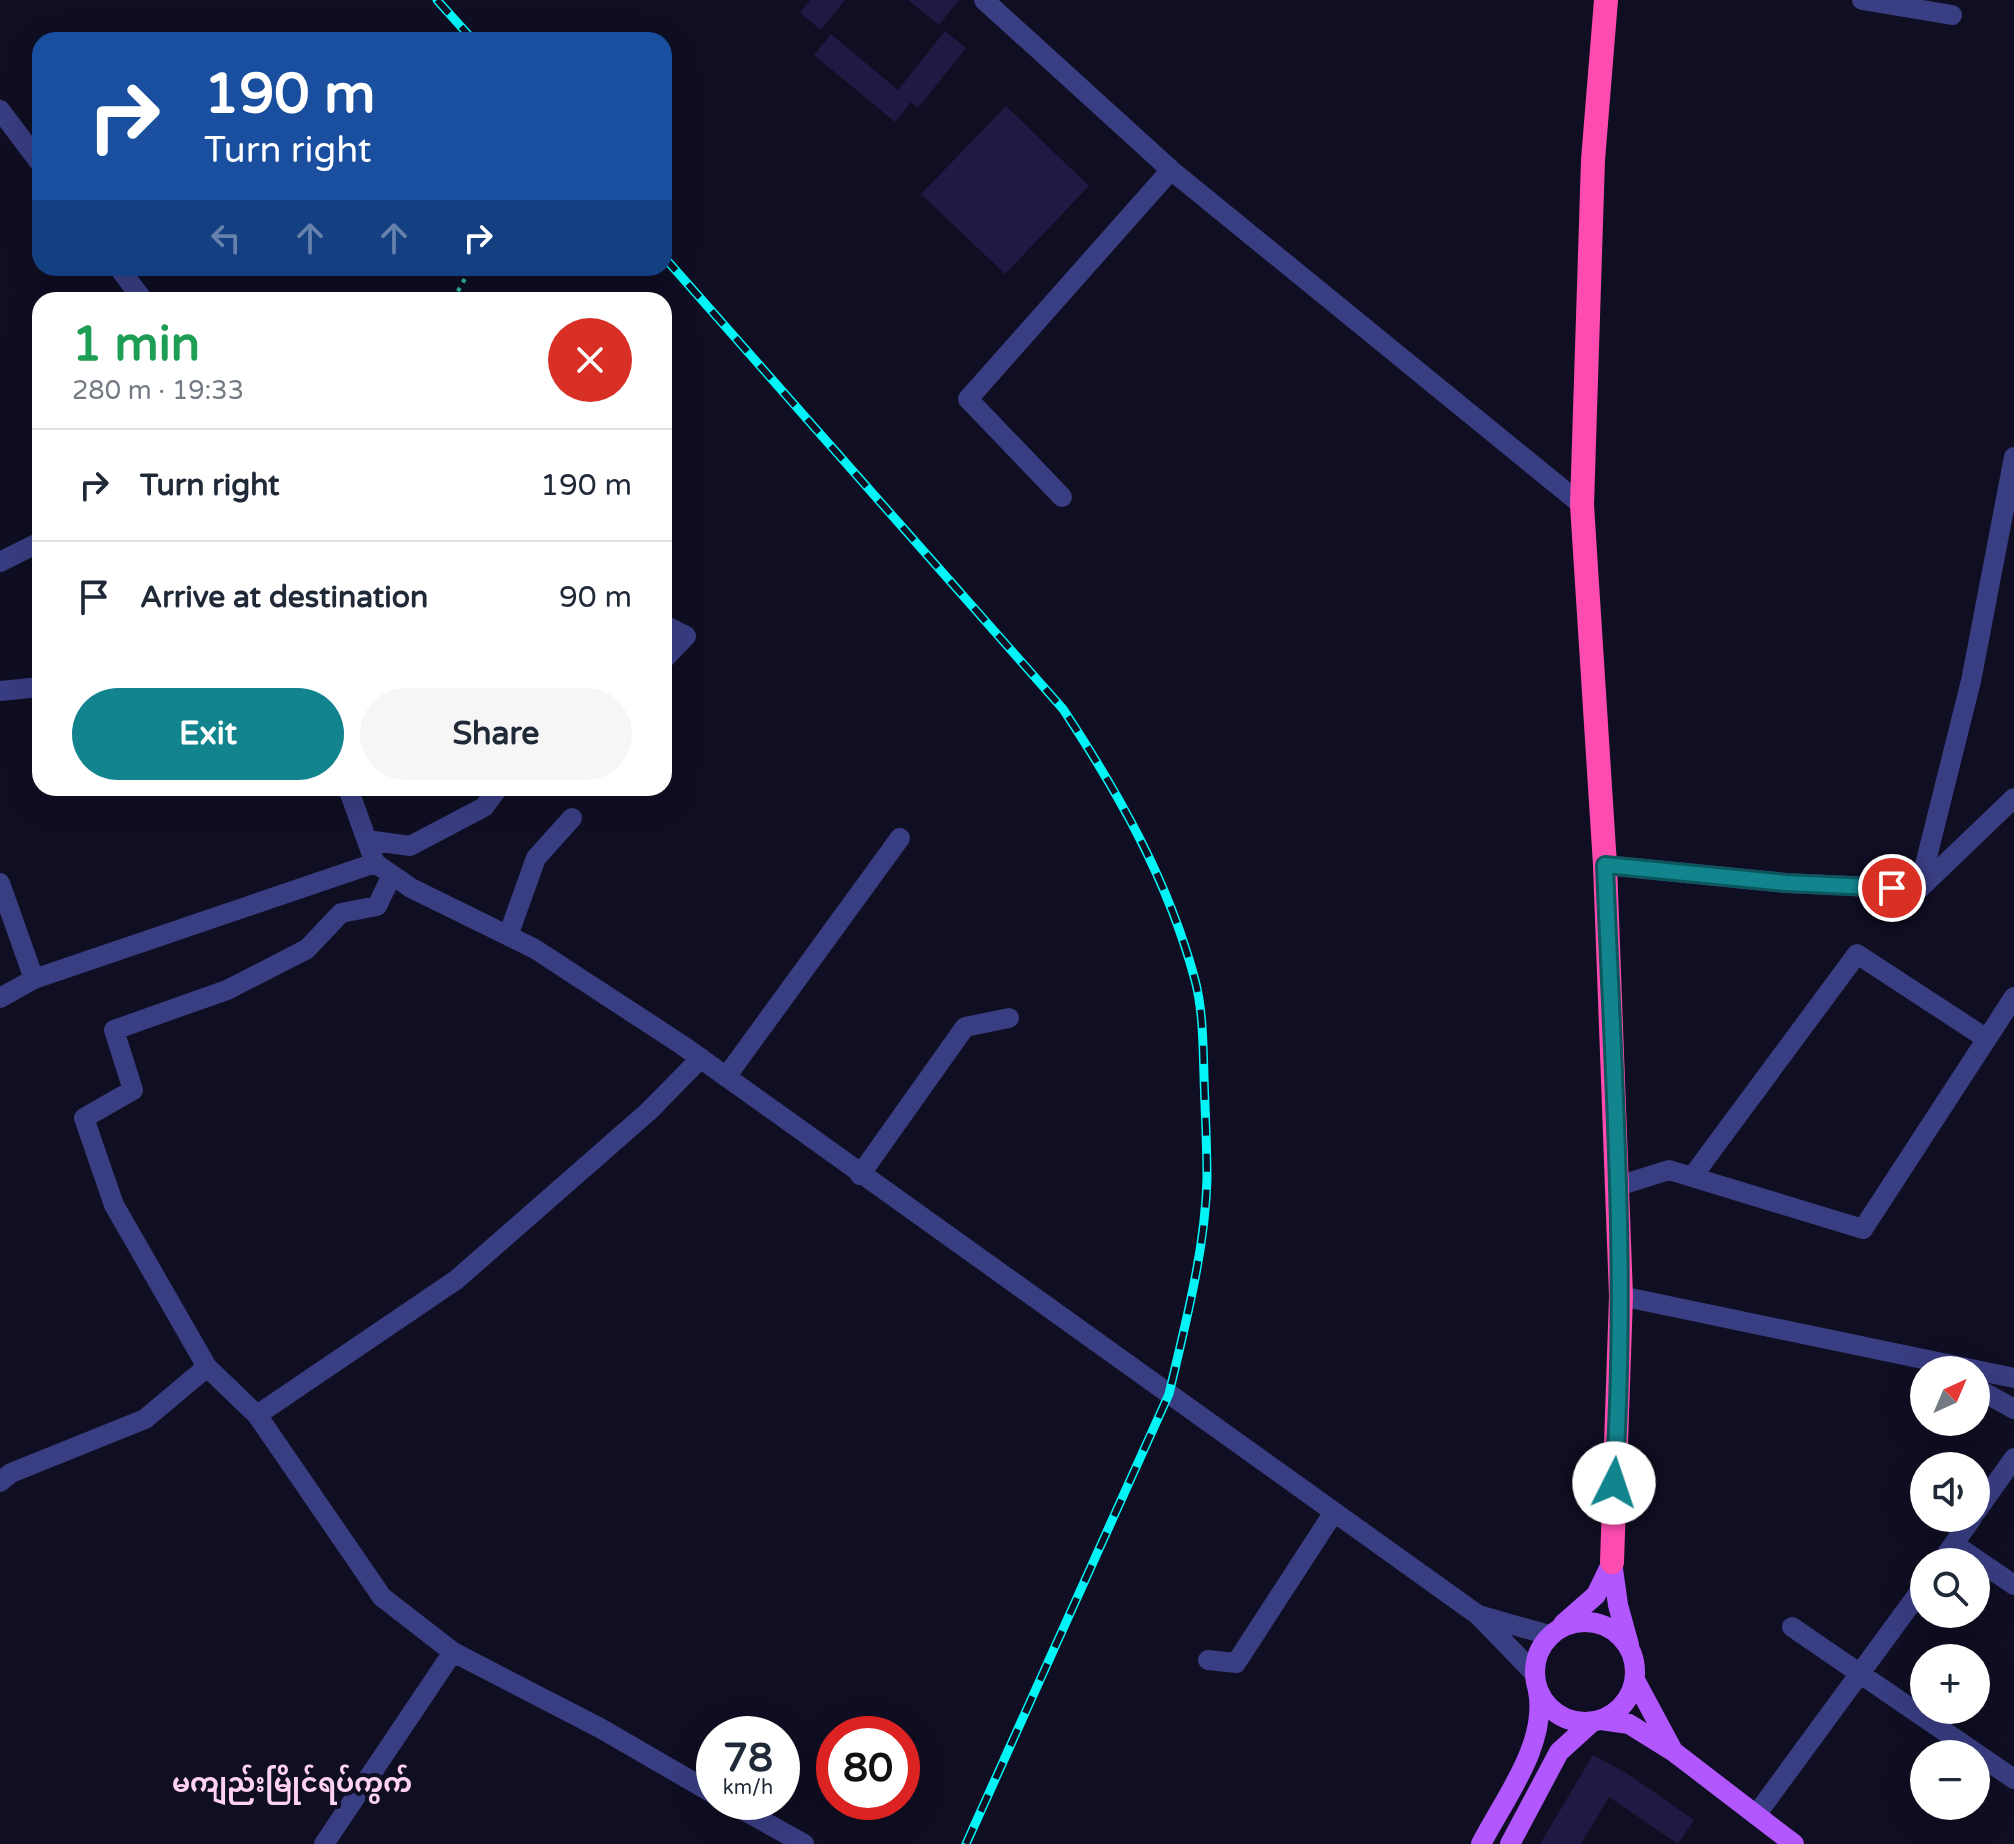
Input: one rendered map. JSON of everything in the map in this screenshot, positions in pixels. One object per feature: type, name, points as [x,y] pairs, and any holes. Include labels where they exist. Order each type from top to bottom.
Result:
[{"type":"highway","points":[[1606,0],[1593,160],[1582,505],[1605,865],[1618,1186],[1621,1296],[1612,1562]]},
{"type":"main road","points":[[1481,1844],[1534,1741],[1540,1722],[1536,1682],[1540,1646],[1596,1595],[1612,1562]]},
{"type":"main road","points":[[1612,1562],[1635,1680],[1674,1752]]},
{"type":"main road","points":[[1553,1632],[1573,1622],[1598,1623],[1620,1635],[1630,1649]]},
{"type":"main road","points":[[1510,1844],[1559,1752],[1597,1721],[1623,1705],[1635,1680]]},
{"type":"main road","points":[[1536,1682],[1560,1716],[1575,1722],[1629,1724],[1674,1752],[1794,1844]]},
{"type":"street","points":[[984,0],[1171,170],[1582,505]]},
{"type":"street","points":[[1862,0],[1952,15]]},
{"type":"street","points":[[0,110],[32,152]]},
{"type":"street","points":[[1062,497],[968,399],[1171,170]]},
{"type":"street","points":[[1919,889],[1971,681],[2014,457]]},
{"type":"street","points":[[0,562],[32,546]]},
{"type":"street","points":[[672,629],[686,636],[672,651]]},
{"type":"street","points":[[0,691],[32,688]]},
{"type":"street","points":[[351,796],[367,840],[384,869],[535,949],[701,1058],[860,1175],[1478,1615],[1536,1682]]},
{"type":"street","points":[[367,840],[410,846],[484,807],[492,796]]},
{"type":"street","points":[[1605,865],[1786,883],[1919,889],[2009,810]]},
{"type":"street","points":[[508,936],[536,858],[572,818]]},
{"type":"street","points":[[726,1077],[900,838]]},
{"type":"street","points":[[0,998],[34,979],[384,869]]},
{"type":"street","points":[[384,869],[377,906],[341,913],[307,949],[227,990],[114,1030],[133,1090],[84,1118],[114,1205],[207,1367],[257,1415],[382,1597],[453,1652],[696,1784]]},
{"type":"street","points":[[0,883],[34,979]]},
{"type":"street","points":[[1692,1177],[1857,954],[1987,1039]]},
{"type":"street","points":[[1618,1186],[1669,1170],[1863,1229],[2014,997]]},
{"type":"street","points":[[860,1175],[965,1027],[1009,1018]]},
{"type":"street","points":[[257,1415],[456,1280],[649,1111],[701,1058]]},
{"type":"street","points":[[1621,1296],[1913,1356]]},
{"type":"street","points":[[0,1482],[11,1473],[145,1419],[207,1367]]},
{"type":"street","points":[[1990,1373],[2014,1378]]},
{"type":"street","points":[[1990,1396],[2014,1409]]},
{"type":"street","points":[[1990,1492],[2014,1458]]},
{"type":"street","points":[[1208,1660],[1236,1663],[1334,1512]]},
{"type":"street","points":[[1951,1548],[1962,1532]]},
{"type":"street","points":[[1954,1544],[2014,1585]]},
{"type":"street","points":[[1756,1815],[1910,1606]]},
{"type":"street","points":[[1478,1615],[1553,1632]]},
{"type":"street","points":[[1792,1627],[2014,1779]]},
{"type":"street","points":[[324,1844],[453,1652]]},
{"type":"street","points":[[761,1820],[804,1844]]},
{"type":"building","points":[[810,0],[845,0],[821,30],[800,13]]},
{"type":"building","points":[[908,0],[959,0],[939,25]]},
{"type":"building","points":[[945,31],[966,48],[918,108],[911,102],[895,122],[814,55],[831,34],[898,90]]},
{"type":"building","points":[[1006,106],[1089,186],[1005,274],[921,194]]},
{"type":"building","points":[[1593,1755],[1628,1774],[1694,1820],[1678,1844],[1609,1797],[1581,1844],[1540,1844]]},
{"type":"railway","points":[[437,0],[466,32]]},
{"type":"railway","points":[[672,266],[1063,709],[1140,839],[1171,907],[1198,991],[1207,1166],[1205,1206],[1193,1288],[1169,1394],[966,1844]]},
{"type":"district","name":"မကျည်းမြိုင်ရပ်ကွက်","points":[[292,1783]]},
{"type":"route","points":[[1614,1483],[1621,1376],[1621,1296],[1605,865],[1786,883],[1892,888]]}]
